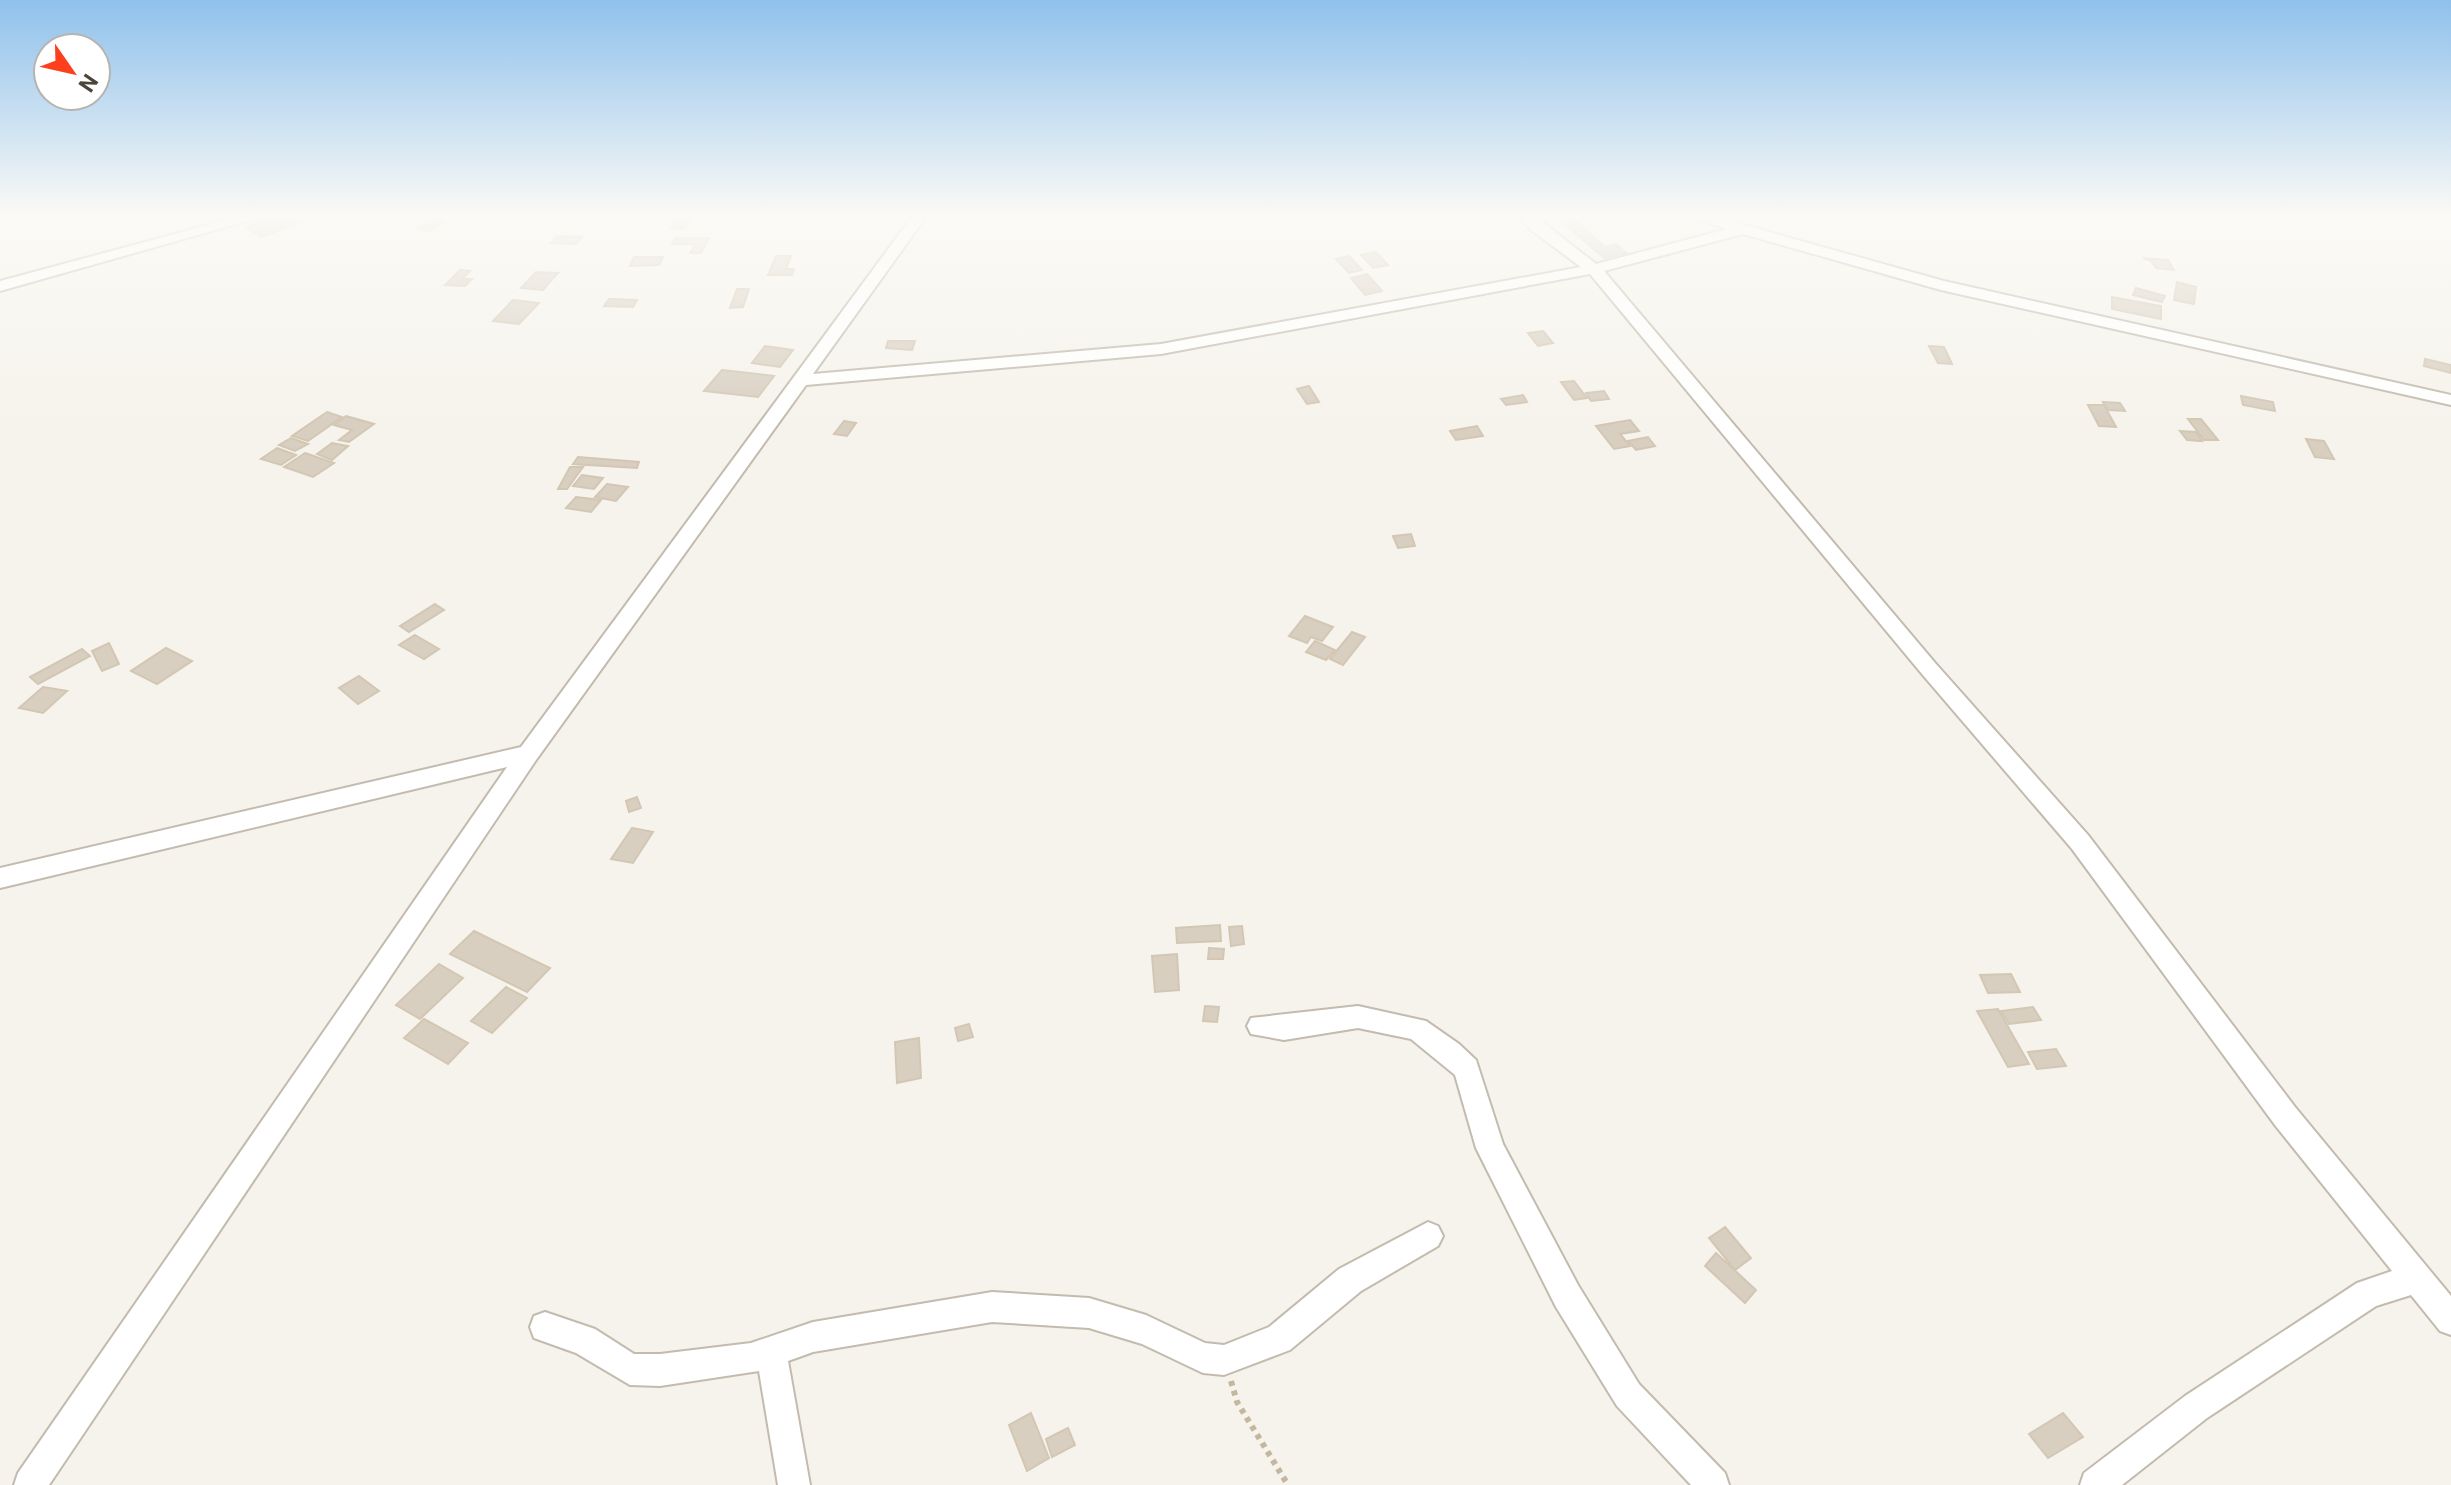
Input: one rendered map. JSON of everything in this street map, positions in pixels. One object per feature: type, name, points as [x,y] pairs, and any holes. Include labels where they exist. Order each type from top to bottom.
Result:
[{"type":"street","points":[[30,1485],[528,754],[870,283]]},
{"type":"street","points":[[800,380],[1161,349],[1517,283]]},
{"type":"street","points":[[1606,283],[1919,657],[2080,842],[2285,1116],[2451,1320]]},
{"type":"street","points":[[1935,283],[2451,400]]},
{"type":"street","points":[[0,878],[528,754]]},
{"type":"street","points":[[1260,1026],[1284,1028],[1358,1017],[1417,1029],[1450,1052],[1467,1069],[1490,1148],[1567,1296],[1628,1395],[1713,1485]]},
{"type":"street","points":[[545,1327],[584,1340],[630,1369],[660,1370],[736,1360],[813,1337],[992,1307],[1089,1313],[1146,1330],[1203,1358],[1224,1360],[1279,1339],[1350,1280],[1428,1236]]},
{"type":"street","points":[[2096,1485],[2196,1407],[2368,1294],[2416,1278]]},
{"type":"street","points":[[771,1351],[794,1485]]},
{"type":"path","points":[[1224,1360],[1237,1402],[1288,1485]]},
{"type":"building","points":[[447,283],[468,283],[465,286],[445,285]]},
{"type":"building","points":[[525,283],[549,283],[543,290],[521,288]]},
{"type":"building","points":[[1355,283],[1375,283],[1382,291],[1365,295]]},
{"type":"building","points":[[2177,283],[2196,287],[2194,304],[2174,300]]},
{"type":"building","points":[[2136,288],[2165,296],[2162,302],[2133,295]]},
{"type":"building","points":[[737,289],[749,289],[743,307],[730,308]]},
{"type":"building","points":[[2112,297],[2161,306],[2161,319],[2112,309]]},
{"type":"building","points":[[609,299],[637,300],[633,307],[604,306]]},
{"type":"building","points":[[513,300],[539,303],[519,324],[493,321]]},
{"type":"building","points":[[1543,331],[1553,343],[1538,346],[1528,333]]},
{"type":"building","points":[[888,341],[915,341],[912,350],[886,348]]},
{"type":"building","points":[[765,346],[793,350],[780,367],[752,363]]},
{"type":"building","points":[[1929,346],[1944,347],[1952,364],[1938,363]]},
{"type":"building","points":[[2425,359],[2451,365],[2451,373],[2424,366]]},
{"type":"building","points":[[722,370],[774,376],[758,397],[704,391]]},
{"type":"building","points":[[1574,381],[1587,398],[1574,400],[1561,382]]},
{"type":"building","points":[[1309,386],[1319,402],[1307,404],[1297,389]]},
{"type":"building","points":[[1604,391],[1609,399],[1591,401],[1586,393]]},
{"type":"building","points":[[1523,395],[1527,402],[1506,405],[1501,399]]},
{"type":"building","points":[[2241,396],[2273,402],[2275,411],[2243,405]]},
{"type":"building","points":[[2103,402],[2120,403],[2125,411],[2108,410]]},
{"type":"building","points":[[2088,405],[2104,405],[2116,427],[2099,426]]},
{"type":"building","points":[[327,412],[342,417],[308,441],[292,436]]},
{"type":"building","points":[[346,416],[374,424],[349,442],[339,440],[352,430],[334,425]]},
{"type":"building","points":[[2188,419],[2201,419],[2218,440],[2204,440]]},
{"type":"building","points":[[1630,420],[1639,431],[1620,434],[1630,446],[1614,449],[1596,426]]},
{"type":"building","points":[[844,421],[856,423],[847,436],[834,434]]},
{"type":"building","points":[[1477,426],[1483,436],[1456,440],[1450,431]]},
{"type":"building","points":[[2180,431],[2196,432],[2202,441],[2187,440]]},
{"type":"building","points":[[1648,437],[1655,446],[1636,450],[1628,441]]},
{"type":"building","points":[[291,438],[308,444],[295,451],[279,445]]},
{"type":"building","points":[[2306,439],[2324,441],[2334,459],[2315,457]]},
{"type":"building","points":[[332,443],[348,446],[332,460],[317,454]]},
{"type":"building","points":[[277,448],[296,455],[281,465],[261,459]]},
{"type":"building","points":[[305,453],[334,463],[313,477],[284,467]]},
{"type":"building","points":[[578,457],[639,462],[637,468],[573,464]]},
{"type":"building","points":[[570,467],[583,467],[567,489],[558,489]]},
{"type":"building","points":[[582,475],[603,478],[594,489],[573,486]]},
{"type":"building","points":[[607,484],[628,487],[616,501],[595,497]]},
{"type":"building","points":[[576,497],[601,500],[591,512],[566,508]]},
{"type":"building","points":[[1411,534],[1415,546],[1398,548],[1393,536]]},
{"type":"building","points":[[435,604],[444,610],[409,632],[400,626]]},
{"type":"building","points":[[1305,616],[1333,627],[1322,641],[1311,637],[1307,643],[1289,636]]},
{"type":"building","points":[[1352,632],[1365,637],[1343,665],[1330,659]]},
{"type":"building","points":[[415,635],[439,649],[424,659],[399,645]]},
{"type":"building","points":[[1315,641],[1335,650],[1326,660],[1306,652]]},
{"type":"building","points":[[109,643],[119,664],[102,671],[92,651]]},
{"type":"building","points":[[166,648],[192,661],[157,684],[131,671]]},
{"type":"building","points":[[82,649],[90,656],[38,684],[30,677]]},
{"type":"building","points":[[359,676],[379,691],[358,704],[339,688]]},
{"type":"building","points":[[43,687],[67,691],[43,713],[19,708]]},
{"type":"building","points":[[637,797],[641,808],[629,812],[626,801]]},
{"type":"building","points":[[632,828],[653,832],[633,863],[611,859]]},
{"type":"building","points":[[1220,925],[1221,941],[1177,943],[1176,928]]},
{"type":"building","points":[[1242,926],[1244,944],[1231,946],[1229,927]]},
{"type":"building","points":[[474,931],[550,968],[527,992],[450,954]]},
{"type":"building","points":[[1209,948],[1224,949],[1223,959],[1208,959]]},
{"type":"building","points":[[1177,954],[1179,990],[1155,992],[1152,956]]},
{"type":"building","points":[[439,964],[463,978],[420,1019],[396,1005]]},
{"type":"building","points":[[2011,974],[2020,992],[1988,993],[1980,975]]},
{"type":"building","points":[[506,987],[527,998],[492,1033],[471,1021]]},
{"type":"building","points":[[1205,1006],[1219,1007],[1217,1022],[1203,1021]]},
{"type":"building","points":[[2033,1007],[2041,1020],[2009,1024],[2001,1011]]},
{"type":"building","points":[[1998,1009],[2029,1064],[2008,1067],[1977,1011]]},
{"type":"building","points":[[424,1019],[468,1043],[448,1064],[404,1038]]},
{"type":"building","points":[[969,1024],[973,1037],[958,1041],[955,1028]]},
{"type":"building","points":[[919,1038],[921,1078],[897,1083],[895,1042]]},
{"type":"building","points":[[2056,1049],[2066,1066],[2037,1069],[2028,1052]]},
{"type":"building","points":[[1725,1227],[1751,1258],[1735,1270],[1709,1238]]},
{"type":"building","points":[[1716,1253],[1756,1290],[1745,1303],[1705,1266]]},
{"type":"building","points":[[1031,1413],[1049,1458],[1027,1471],[1009,1425]]},
{"type":"building","points":[[2063,1413],[2083,1437],[2048,1458],[2029,1434]]},
{"type":"building","points":[[1068,1428],[1075,1445],[1052,1457],[1046,1439]]}]
